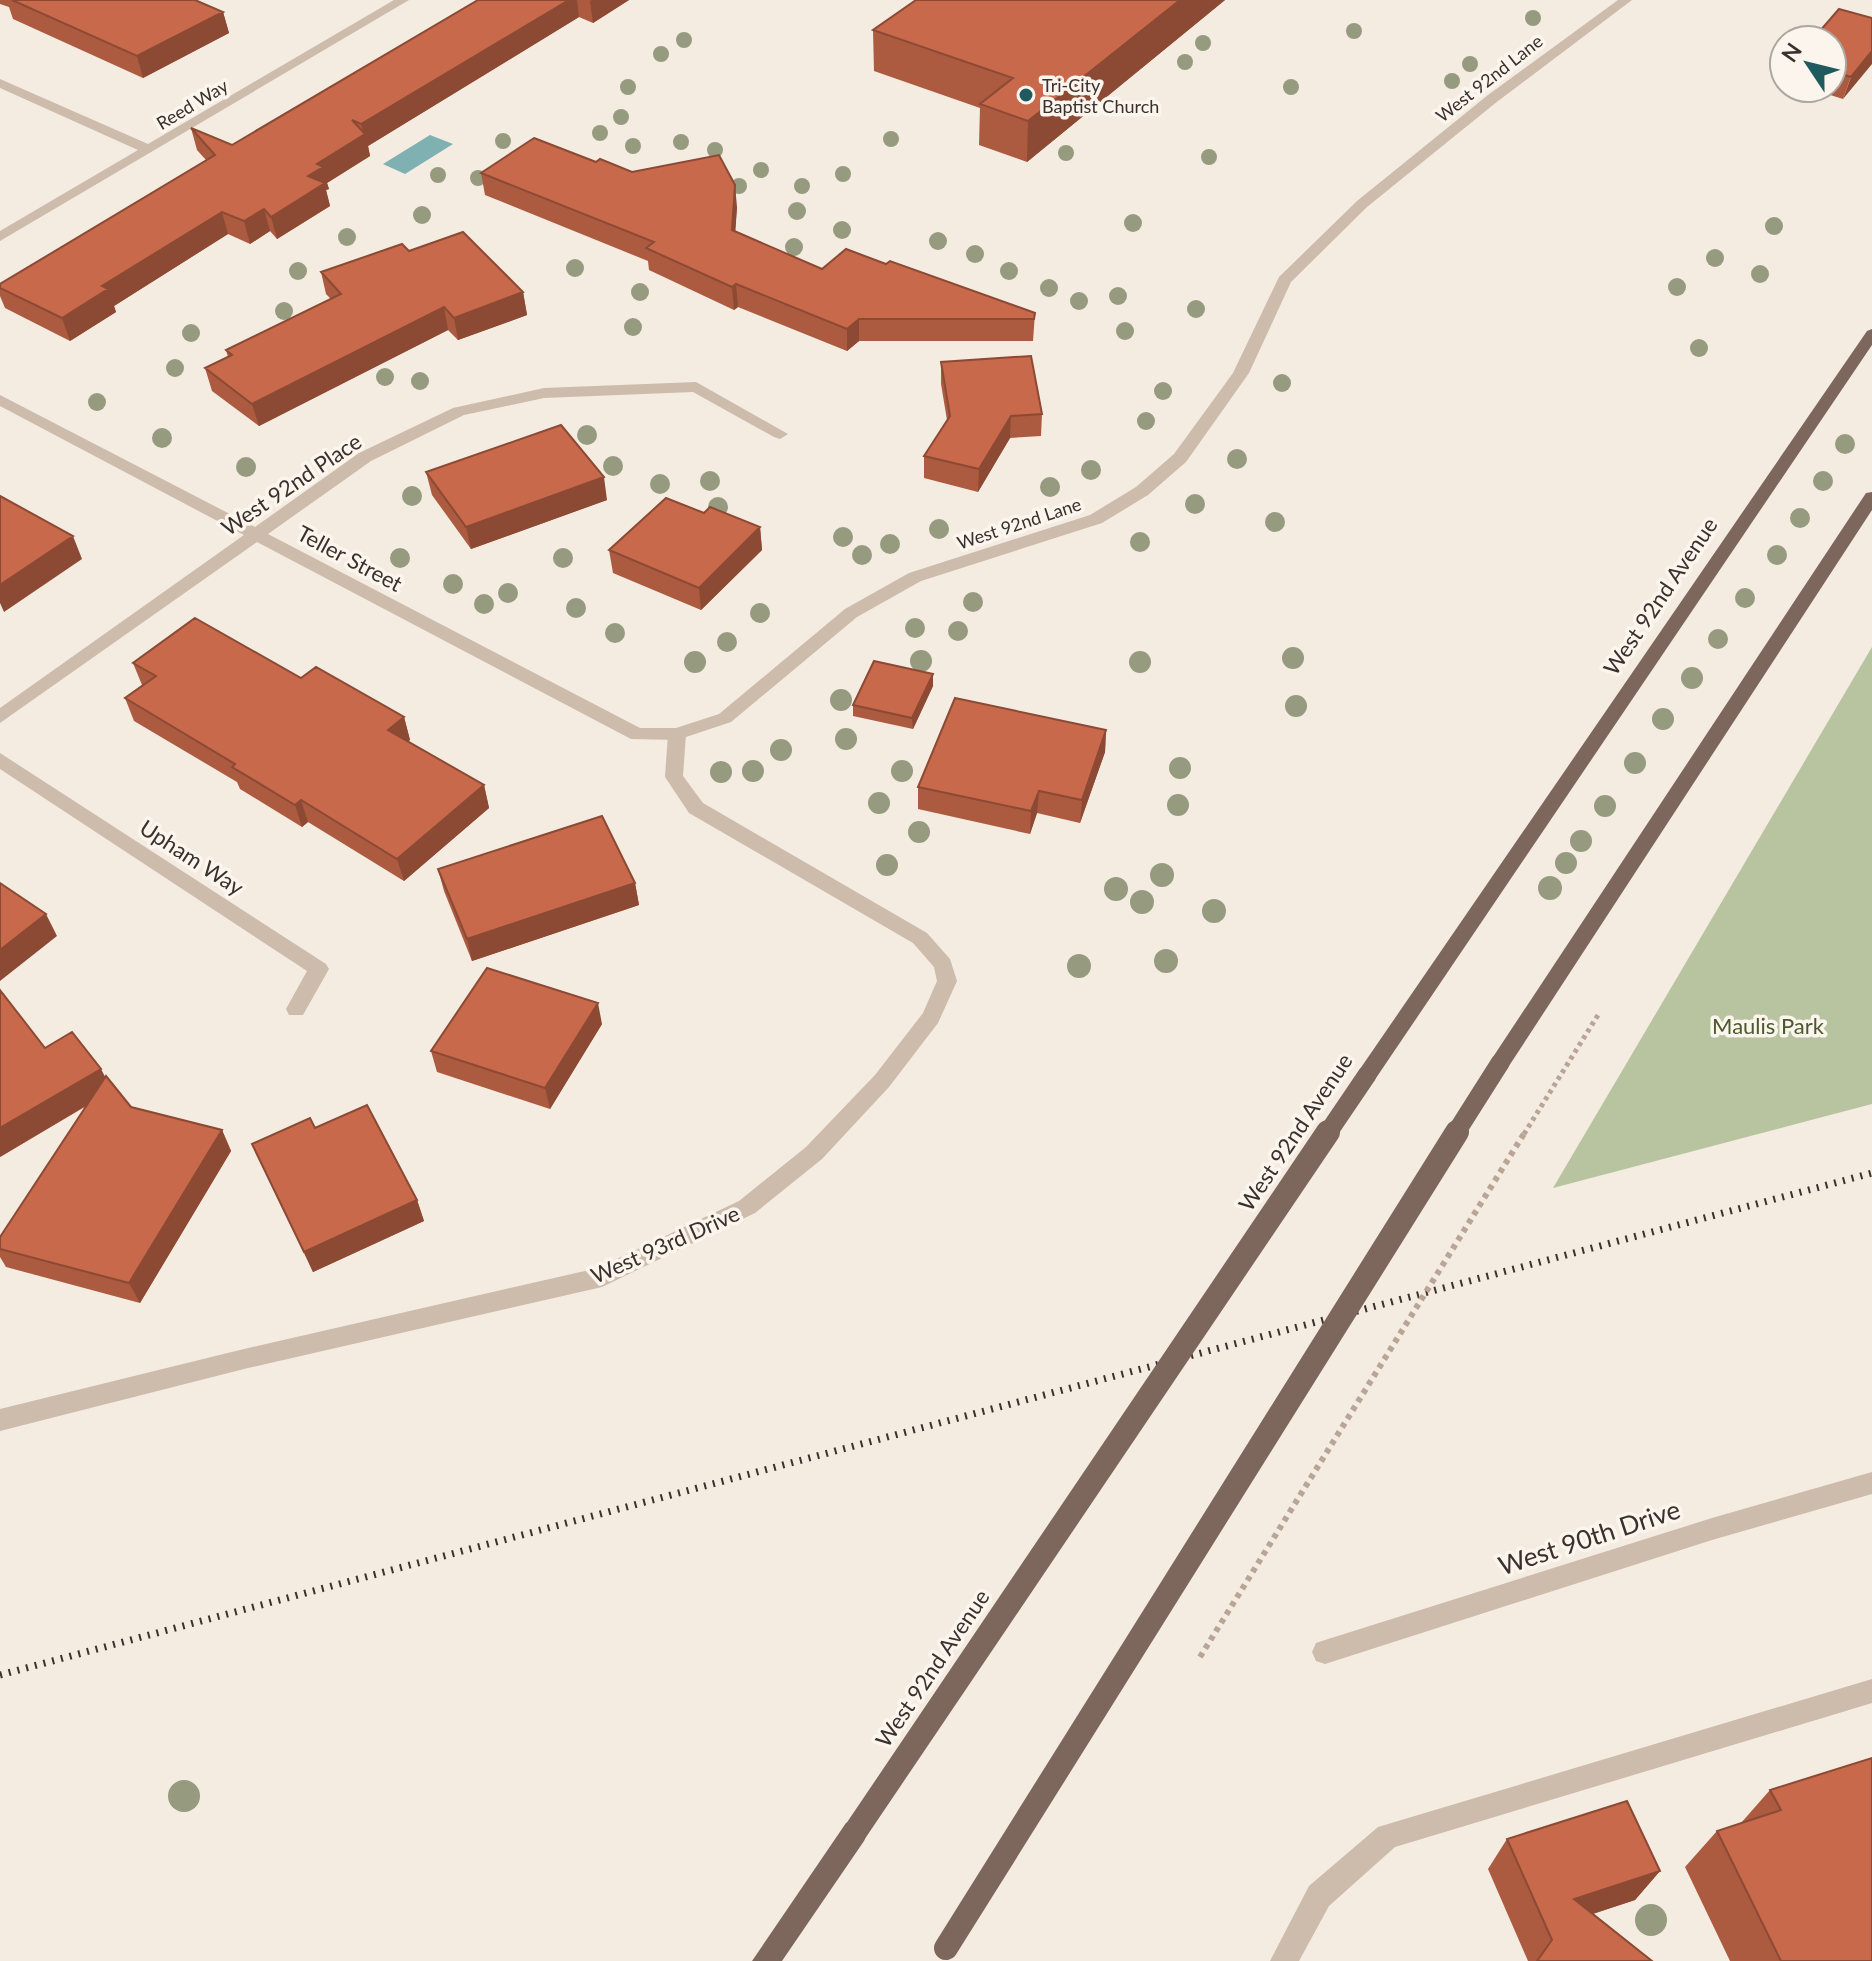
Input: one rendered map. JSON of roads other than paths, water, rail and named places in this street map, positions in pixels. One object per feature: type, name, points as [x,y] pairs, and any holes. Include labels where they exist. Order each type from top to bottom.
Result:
[{"type":"main road","name":"West 92nd Avenue","points":[[766,1961],[1872,334]]},
{"type":"main road","points":[[942,1955],[1500,1063],[1872,497]]},
{"type":"street","name":"Reed Way","points":[[0,237],[403,0]]},
{"type":"street","name":"West 92nd Lane","points":[[637,734],[677,734],[725,718],[851,613],[915,577],[1096,519],[1142,491],[1180,458],[1241,373],[1284,280],[1362,204],[1493,98],[1626,0]]},
{"type":"street","points":[[0,83],[149,150]]},
{"type":"street","name":"West 92nd Place","points":[[0,717],[365,457],[459,411],[544,393],[696,387],[780,434]]},
{"type":"street","name":"Teller Street","points":[[0,400],[637,734]]},
{"type":"street","name":"West 93rd Drive","points":[[0,1420],[248,1358],[602,1277],[747,1207],[814,1153],[882,1081],[931,1017],[947,981],[943,964],[920,938],[696,808],[674,777],[677,734]]},
{"type":"street","name":"Upham Way","points":[[0,760],[319,969],[296,1009]]},
{"type":"street","name":"West 90th Drive","points":[[1325,1652],[1712,1529],[1872,1483]]},
{"type":"street","points":[[1284,1961],[1319,1896],[1387,1836],[1872,1691]]},
{"type":"water","points":[[430,135],[453,144],[405,174],[383,164]]},
{"type":"railway","points":[[0,1675],[1872,1173]]},
{"type":"place","name":"Tri-City Baptist Church","points":[[1026,95]]},
{"type":"park label","name":"Maulis Park","points":[[1768,1025]]}]
